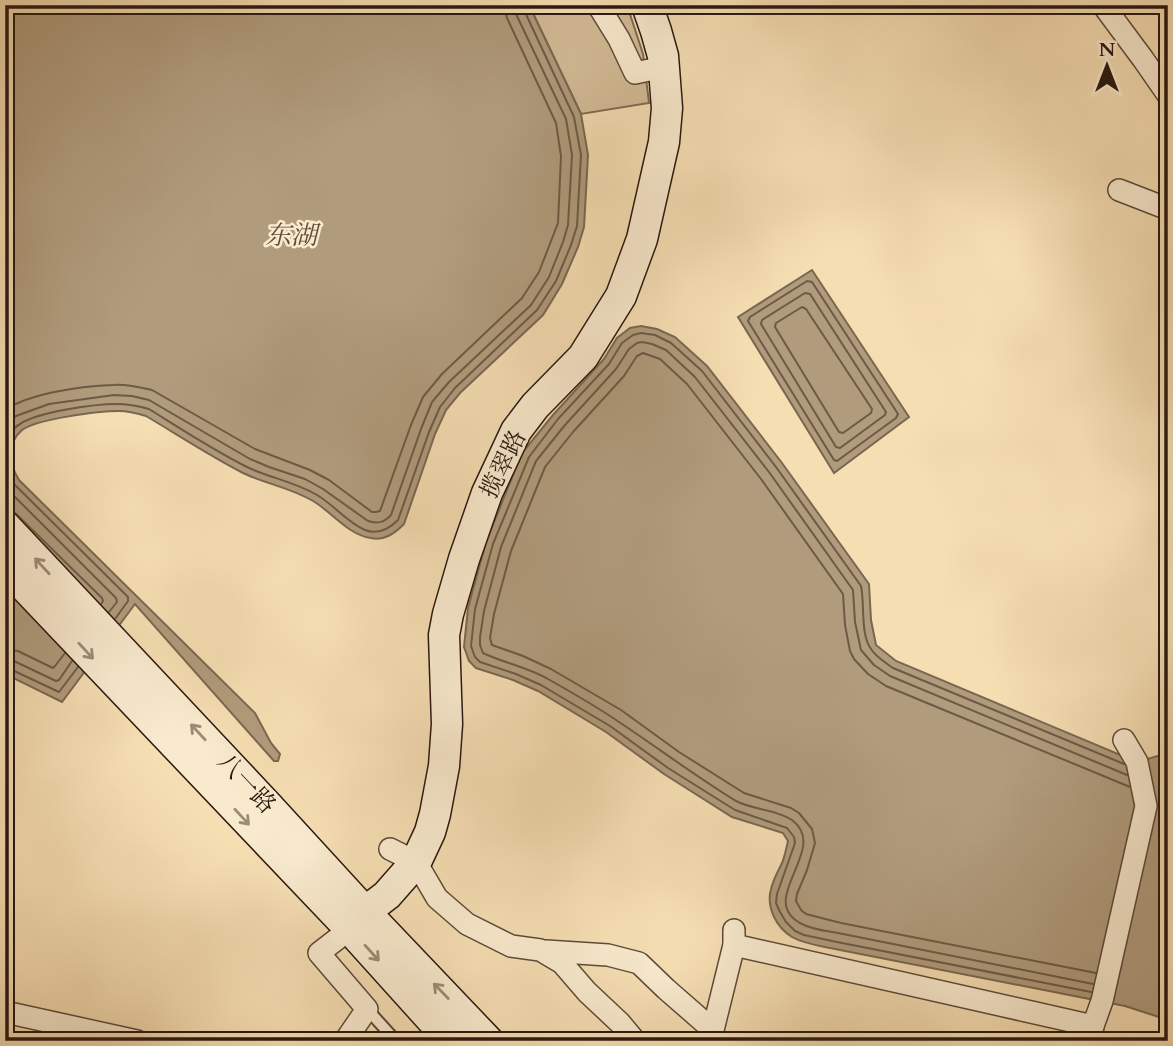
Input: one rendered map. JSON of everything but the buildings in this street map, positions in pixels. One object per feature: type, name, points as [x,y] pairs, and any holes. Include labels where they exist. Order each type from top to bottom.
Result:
[{"type":"main road","name":"揽翠路","points":[[358,920],[387,895],[403,855],[430,832],[436,814],[444,766],[446,724],[444,635],[464,559],[487,493],[516,431],[535,406],[583,357],[621,296],[642,239],[664,142],[667,108],[664,67],[647,5]]},
{"type":"main road","name":"八一路","points":[[5,526],[318,879]]},
{"type":"main road","name":"八一路","points":[[5,566],[358,920],[488,1041]]},
{"type":"main road","name":"八一路","points":[[358,920],[451,1041]]},
{"type":"street","points":[[598,5],[619,39],[635,73],[664,67]]},
{"type":"street","points":[[1103,5],[1168,94]]},
{"type":"street","points":[[1119,190],[1168,209]]},
{"type":"street","points":[[713,1035],[734,938],[1092,1033],[1102,1001],[1146,806],[1137,762],[1124,740]]},
{"type":"street","points":[[403,855],[437,898],[467,924],[511,946],[608,955],[639,963],[713,1035]]},
{"type":"street","points":[[345,1041],[367,1009],[319,953],[358,920]]},
{"type":"street","points":[[540,950],[562,963],[635,1041]]},
{"type":"street","points":[[5,1012],[138,1041]]},
{"type":"lane","points":[[367,1009],[396,1041]]},
{"type":"shaded area","points":[[529,5],[627,5],[643,54],[649,103],[581,114]]},
{"type":"water","name":"东湖","points":[[5,5],[529,5],[581,114],[588,155],[584,227],[562,284],[543,315],[460,393],[446,410],[404,524],[389,536],[376,539],[363,536],[313,501],[243,473],[146,416],[135,413],[110,411],[54,419],[29,426],[13,441],[11,461],[19,480],[255,713],[280,754],[278,761],[274,761],[135,604],[62,702],[5,674]]},
{"type":"water","points":[[812,270],[909,417],[834,473],[738,317]]},
{"type":"water","points":[[641,326],[675,337],[707,366],[782,463],[869,584],[871,620],[876,645],[896,661],[1137,762],[1168,753],[1168,1020],[1125,1006],[818,946],[792,937],[777,922],[770,903],[772,886],[788,841],[783,833],[732,817],[664,774],[606,732],[538,691],[476,668],[469,661],[464,647],[468,608],[486,542],[522,453],[604,359],[617,338],[630,328]]}]
